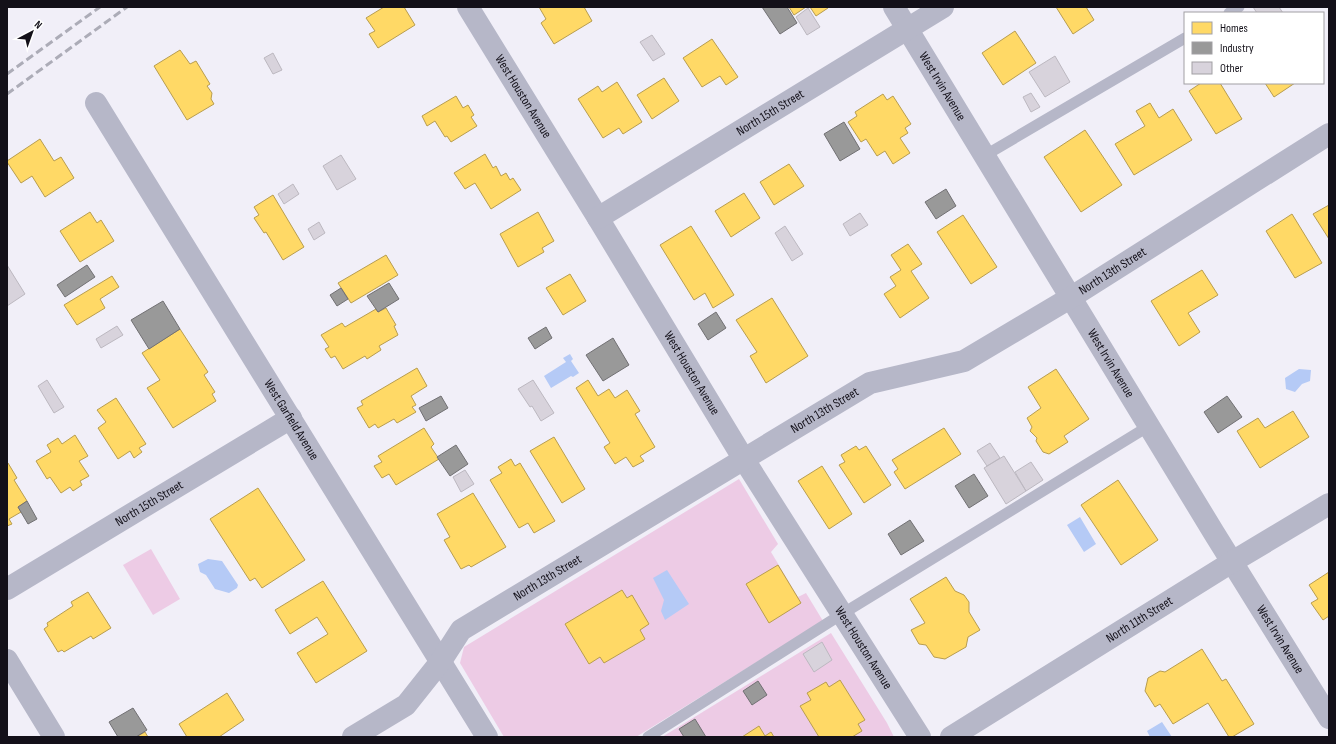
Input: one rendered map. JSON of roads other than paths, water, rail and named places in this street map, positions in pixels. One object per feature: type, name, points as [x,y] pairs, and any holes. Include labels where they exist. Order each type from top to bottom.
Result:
[{"type":"street","name":"West Houston Avenue","points":[[468,7],[743,458],[920,737]]},
{"type":"street","name":"West Irvin Avenue","points":[[894,7],[1070,298],[1329,718]]},
{"type":"street","name":"North 15th Street","points":[[598,218],[943,7]]},
{"type":"street","name":"West Garfield Avenue","points":[[96,103],[487,737]]},
{"type":"street","name":"North 13th Street","points":[[353,737],[406,705],[441,662],[461,630],[743,458],[870,383],[964,361],[1070,298],[1329,134]]},
{"type":"street","name":"North 15th Street","points":[[7,589],[291,418]]},
{"type":"street","name":"North 11th Street","points":[[951,737],[1232,562],[1329,504]]},
{"type":"street","points":[[7,660],[54,737]]},
{"type":"lane","points":[[984,156],[1184,39]]},
{"type":"lane","points":[[648,737],[842,614],[1149,426]]},
{"type":"water","points":[[570,354],[573,359],[571,361],[579,373],[551,388],[544,376],[566,362],[563,358]]},
{"type":"water","points":[[1299,369],[1311,370],[1310,381],[1302,384],[1295,392],[1286,389],[1285,378]]},
{"type":"water","points":[[1080,517],[1096,544],[1084,552],[1067,525]]},
{"type":"water","points":[[208,559],[222,561],[238,585],[237,588],[229,593],[215,589],[206,575],[200,572],[198,564]]},
{"type":"water","points":[[667,570],[689,604],[665,620],[661,611],[664,600],[653,578]]},
{"type":"water","points":[[1162,722],[1172,737],[1150,737],[1147,731]]},
{"type":"railway","points":[[7,74],[100,7]]},
{"type":"railway","points":[[7,94],[127,7]]}]
